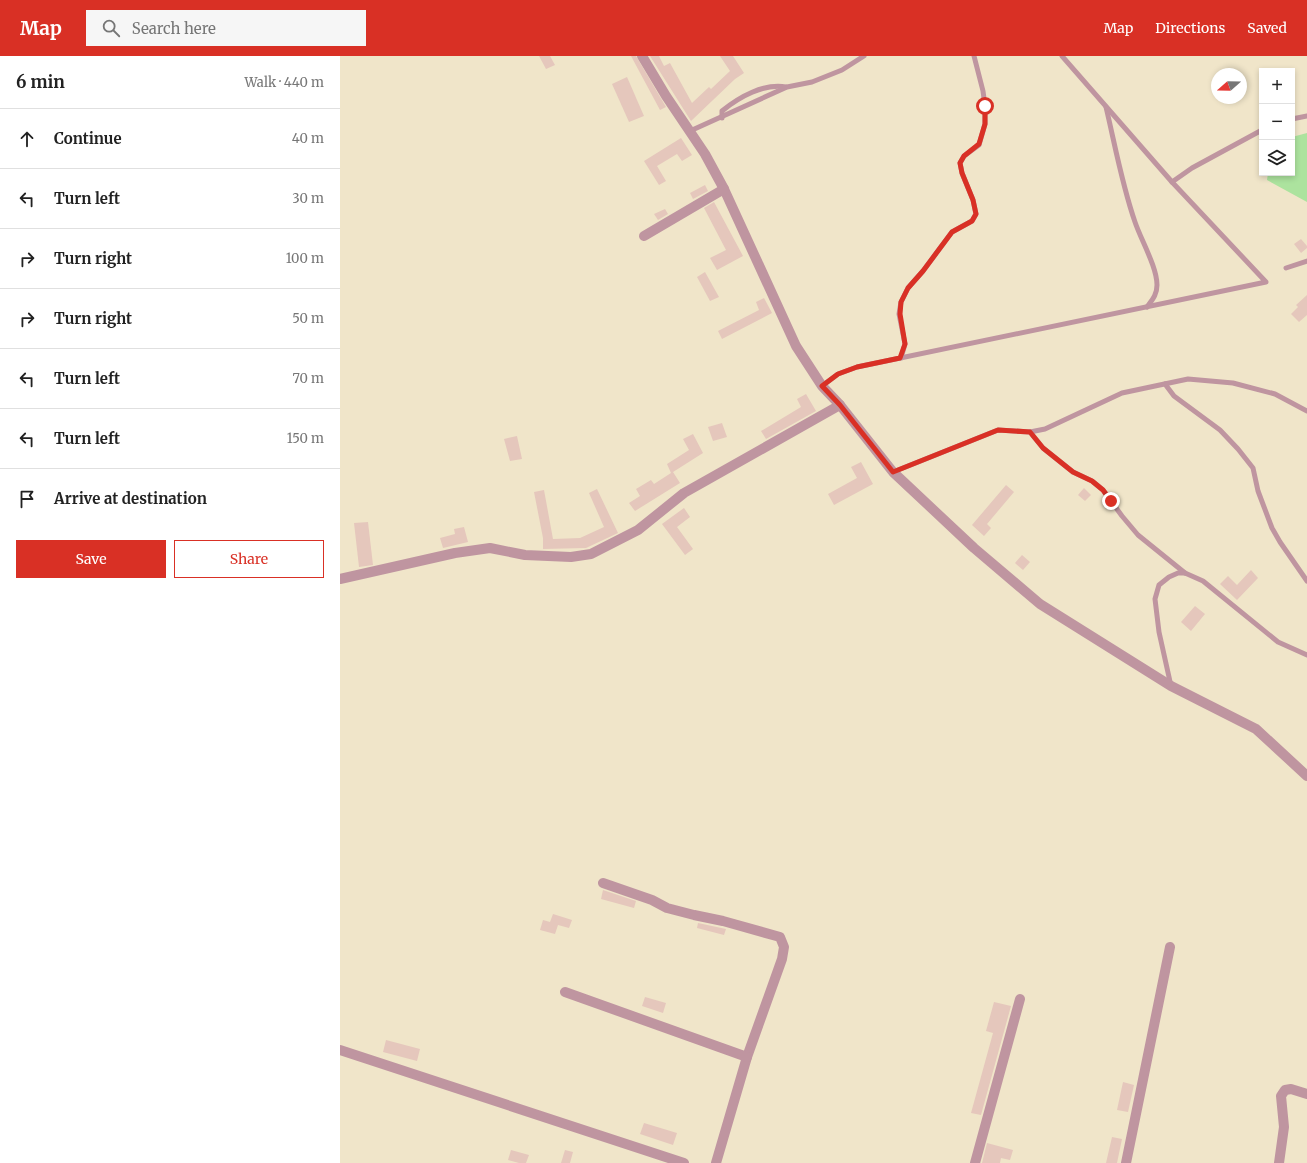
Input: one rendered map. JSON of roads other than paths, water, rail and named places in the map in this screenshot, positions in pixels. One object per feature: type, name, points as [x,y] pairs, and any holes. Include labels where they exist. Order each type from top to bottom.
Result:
[{"type":"street","points":[[642,56],[666,96],[705,154],[724,189],[796,346],[822,386],[840,405],[893,472],[974,548],[1040,604],[1171,686],[1256,729],[1307,776]]},
{"type":"street","points":[[644,236],[724,189]]},
{"type":"street","points":[[340,579],[455,553],[490,548],[525,555],[571,557],[590,554],[638,530],[684,493],[840,405]]},
{"type":"street","points":[[603,883],[652,900],[667,908],[694,916],[723,921],[780,937],[784,947],[782,959],[747,1057],[716,1163]]},
{"type":"street","points":[[1126,1163],[1170,947]]},
{"type":"street","points":[[565,992],[747,1057]]},
{"type":"street","points":[[974,1163],[1020,999]]},
{"type":"street","points":[[340,1050],[684,1163]]},
{"type":"street","points":[[1279,1163],[1284,1128],[1281,1096],[1284,1090],[1291,1089],[1307,1094]]},
{"type":"lane","points":[[690,131],[787,88],[818,80],[842,70],[864,56]]},
{"type":"lane","points":[[900,358],[905,344],[900,314],[901,302],[908,288],[923,271],[952,232],[972,221],[976,214],[973,200],[962,173],[960,163],[964,156],[979,144],[985,124],[983,91],[974,56]]},
{"type":"lane","points":[[822,386],[838,374],[857,367],[1266,282],[1172,182],[1062,56]]},
{"type":"lane","points":[[722,118],[722,111],[742,98],[765,88],[778,86],[787,88]]},
{"type":"lane","points":[[1105,105],[1135,223],[1155,272],[1157,286],[1155,296],[1146,306]]},
{"type":"lane","points":[[1295,118],[1307,116]]},
{"type":"lane","points":[[1172,182],[1192,168],[1259,132]]},
{"type":"lane","points":[[1286,268],[1307,261]]},
{"type":"lane","points":[[893,472],[998,430],[1030,432],[1045,429],[1122,393],[1188,379],[1233,383],[1275,394],[1307,411]]},
{"type":"lane","points":[[1165,384],[1174,396],[1220,430],[1253,468],[1258,491],[1272,528],[1283,548],[1307,582]]},
{"type":"lane","points":[[1030,432],[1049,453],[1073,472],[1092,481],[1103,490],[1138,535],[1185,573],[1203,580],[1278,642],[1307,655]]},
{"type":"lane","points":[[1171,686],[1159,632],[1155,599],[1159,585],[1169,577],[1178,573],[1185,573]]}]
